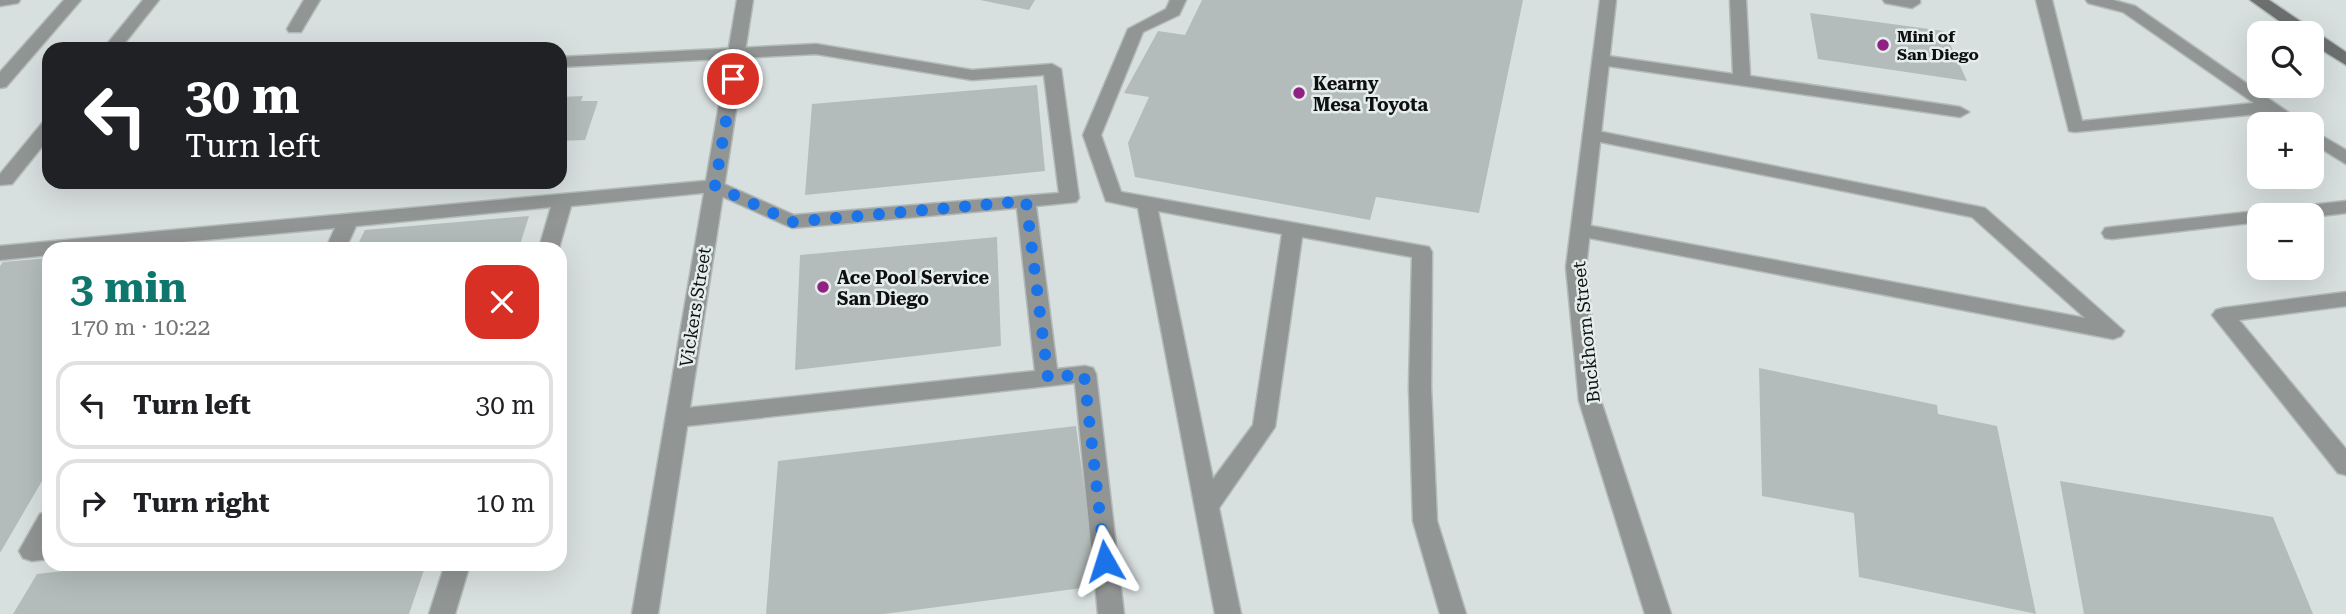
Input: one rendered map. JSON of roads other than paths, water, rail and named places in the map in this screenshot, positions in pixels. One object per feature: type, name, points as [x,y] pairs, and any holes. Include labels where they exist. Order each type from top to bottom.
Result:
[{"type":"street","points":[[0,1],[12,0]]},
{"type":"street","points":[[0,83],[73,0]]},
{"type":"street","points":[[117,42],[151,0]]},
{"type":"street","points":[[295,29],[312,0]]},
{"type":"street","name":"Vickers Street","points":[[645,614],[745,0]]},
{"type":"street","points":[[1178,0],[1173,12],[1136,29],[1092,135],[1113,197],[1422,252],[1420,387],[1425,521],[1453,614]]},
{"type":"street","name":"Buckhorn Street","points":[[1608,0],[1576,267],[1590,401],[1658,614]]},
{"type":"street","points":[[1738,0],[1742,80]]},
{"type":"street","points":[[1891,0],[1912,3],[1912,0]]},
{"type":"street","points":[[2044,0],[2076,127],[2271,107]]},
{"type":"street","points":[[2094,0],[2129,9],[2278,112]]},
{"type":"street","points":[[2258,0],[2289,21]]},
{"type":"street","points":[[2324,45],[2346,60]]},
{"type":"street","points":[[193,242],[349,220],[715,186],[792,222],[1069,198],[1052,69],[972,75],[816,49],[567,62]]},
{"type":"street","points":[[1601,60],[1960,112]]},
{"type":"street","points":[[5,180],[42,134]]},
{"type":"street","points":[[1581,230],[2113,331],[1978,212],[1592,135]]},
{"type":"street","points":[[2324,143],[2346,159]]},
{"type":"street","points":[[550,242],[562,201]]},
{"type":"street","points":[[1026,201],[1048,378]]},
{"type":"street","points":[[1147,203],[1228,614]]},
{"type":"street","points":[[2324,209],[2346,207]]},
{"type":"street","points":[[2112,233],[2247,217]]},
{"type":"street","points":[[339,242],[349,220]]},
{"type":"street","points":[[1207,506],[1264,427],[1293,229]]},
{"type":"street","points":[[0,253],[42,251]]},
{"type":"street","points":[[2346,299],[2223,314],[2346,466]]},
{"type":"street","points":[[677,418],[1084,374],[1111,614]]},
{"type":"street","points":[[42,533],[32,551],[42,550]]},
{"type":"street","points":[[442,614],[455,571]]},
{"type":"place","name":"Mini of San Diego","points":[[1883,45]]},
{"type":"place","name":"Kearny Mesa Toyota","points":[[1299,93]]},
{"type":"place","name":"Ace Pool Service San Diego","points":[[823,287]]}]
